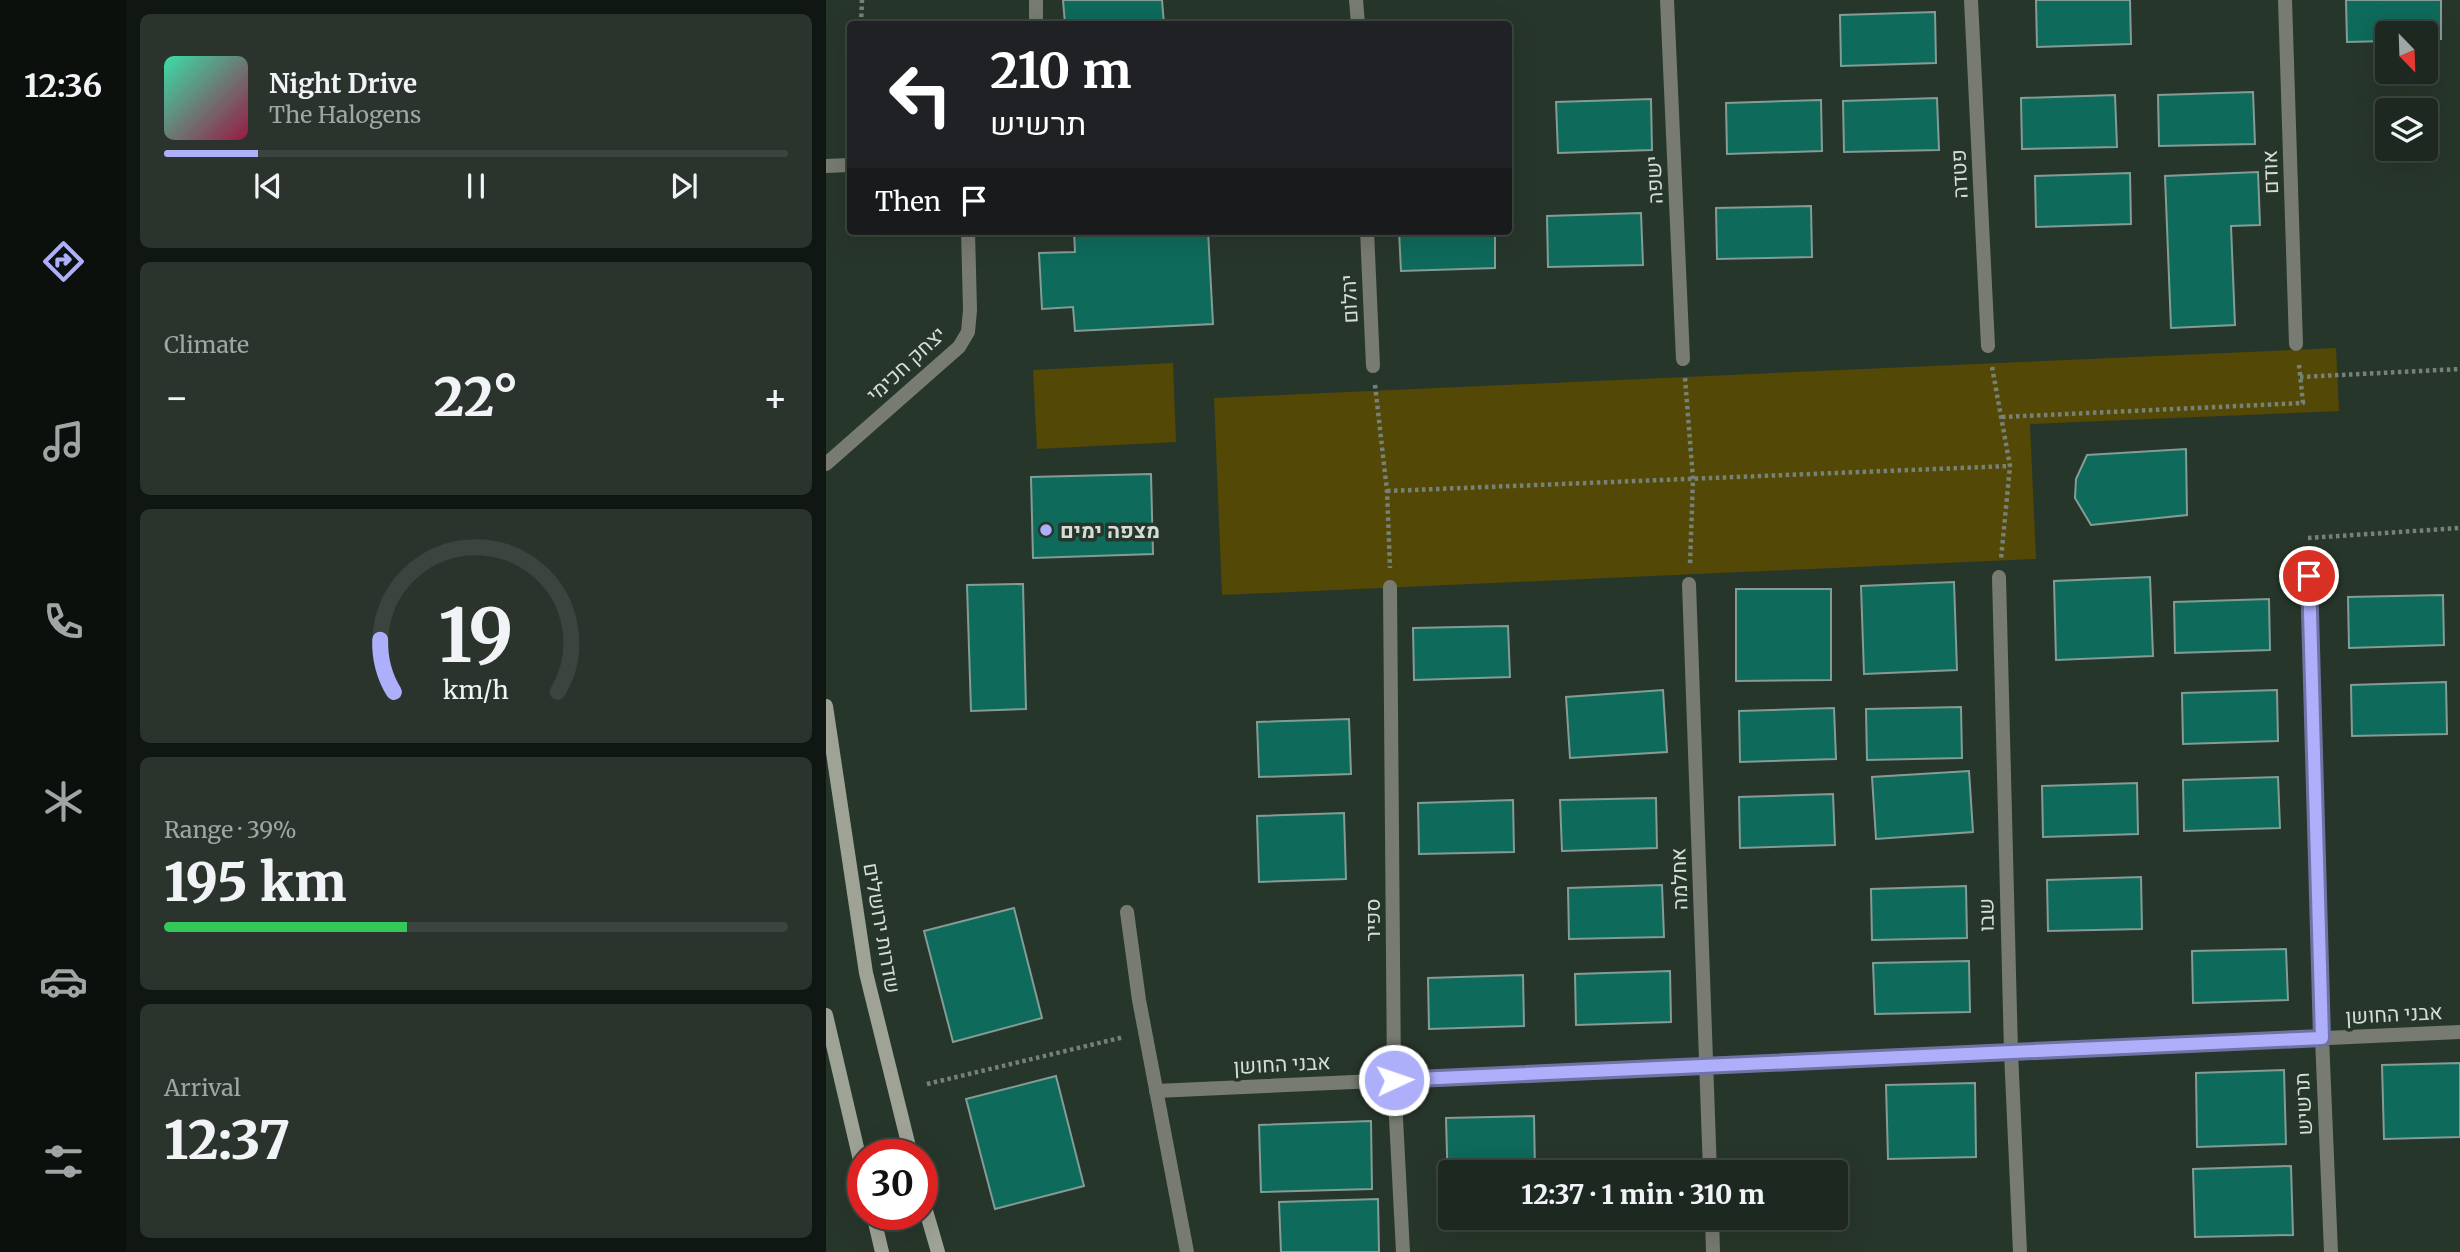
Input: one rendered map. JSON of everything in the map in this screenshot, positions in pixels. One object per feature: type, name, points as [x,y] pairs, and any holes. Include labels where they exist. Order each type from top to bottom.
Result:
[{"type":"main road","name":"שדרות ירושלים","points":[[826,706],[866,973],[907,1139]]},
{"type":"main road","points":[[826,1016],[855,1139]]},
{"type":"main road","points":[[877,1230],[883,1252]]},
{"type":"main road","points":[[932,1230],[938,1252]]},
{"type":"street","points":[[1036,0],[1036,21]]},
{"type":"street","points":[[1356,0],[1357,21]]},
{"type":"street","name":"ישפה","points":[[1667,0],[1684,359]]},
{"type":"street","name":"פטדה","points":[[1971,0],[1988,346]]},
{"type":"street","name":"אודם","points":[[2285,0],[2297,344]]},
{"type":"street","points":[[826,166],[847,165]]},
{"type":"street","name":"יצחק חכימי","points":[[826,464],[959,347],[968,332],[970,310],[968,235]]},
{"type":"street","name":"יהלום","points":[[1367,235],[1373,366]]},
{"type":"street","name":"תרשיש","points":[[2309,576],[2331,1252]]},
{"type":"street","name":"שבו","points":[[1999,577],[2011,1052],[2020,1252]]},
{"type":"street","name":"אחלמה","points":[[1689,584],[1710,1160]]},
{"type":"street","name":"ספיר","points":[[1390,587],[1394,1080],[1403,1252]]},
{"type":"street","points":[[1127,912],[1145,1032],[1186,1252]]},
{"type":"street","name":"אבני החושן","points":[[1156,1091],[2460,1032]]},
{"type":"street","points":[[1712,1230],[1713,1252]]},
{"type":"path","points":[[861,21],[862,0]]},
{"type":"path","points":[[2002,417],[2303,402],[2297,344]]},
{"type":"path","points":[[1988,346],[2010,466],[1999,577]]},
{"type":"path","points":[[1684,359],[1693,479],[1689,584]]},
{"type":"path","points":[[1373,366],[1387,491],[1390,587]]},
{"type":"path","points":[[2300,377],[2460,369]]},
{"type":"path","points":[[1387,491],[2010,466]]},
{"type":"path","points":[[2308,538],[2460,528]]},
{"type":"path","points":[[927,1084],[1145,1032]]},
{"type":"shaded area","points":[[2336,348],[2339,411],[2030,424],[2036,559],[1222,595],[1214,398]]},
{"type":"shaded area","points":[[1173,363],[1176,442],[1037,449],[1033,370]]},
{"type":"building","points":[[1063,0],[1162,0],[1164,21],[1065,21]]},
{"type":"building","points":[[2036,0],[2130,0],[2131,44],[2037,47]]},
{"type":"building","points":[[2346,0],[2441,0],[2441,39],[2438,39],[2438,21],[2375,21],[2375,41],[2347,42]]},
{"type":"building","points":[[1935,12],[1936,63],[1841,66],[1840,15]]},
{"type":"building","points":[[2253,92],[2255,144],[2159,146],[2158,95]]},
{"type":"building","points":[[2115,95],[2117,147],[2022,149],[2021,98]]},
{"type":"building","points":[[1937,98],[1939,150],[1844,152],[1843,101]]},
{"type":"building","points":[[1651,99],[1652,150],[1558,153],[1556,102]]},
{"type":"building","points":[[1821,100],[1822,151],[1727,154],[1726,103]]},
{"type":"building","points":[[2258,172],[2260,225],[2231,226],[2235,325],[2171,328],[2165,176]]},
{"type":"building","points":[[2130,173],[2131,224],[2036,227],[2035,176]]},
{"type":"building","points":[[1811,206],[1812,257],[1717,259],[1716,208]]},
{"type":"building","points":[[1641,213],[1643,265],[1548,267],[1547,216]]},
{"type":"building","points":[[1074,235],[1208,235],[1213,324],[1075,331],[1073,307],[1042,309],[1039,253],[1075,252]]},
{"type":"building","points":[[1399,235],[1495,235],[1495,268],[1401,271]]},
{"type":"building","points":[[2186,449],[2187,515],[2091,525],[2075,498],[2076,479],[2087,455]]},
{"type":"building","points":[[1151,474],[1153,554],[1033,558],[1031,477]]},
{"type":"building","points":[[2150,577],[2153,656],[2056,660],[2054,581]]},
{"type":"building","points":[[1954,582],[1957,670],[1864,674],[1861,586]]},
{"type":"building","points":[[1023,584],[1026,709],[971,711],[967,585]]},
{"type":"building","points":[[1736,589],[1831,589],[1831,680],[1736,681]]},
{"type":"building","points":[[2443,595],[2444,645],[2349,648],[2348,597]]},
{"type":"building","points":[[2269,599],[2270,650],[2175,653],[2174,602]]},
{"type":"building","points":[[1508,626],[1510,677],[1414,680],[1413,628]]},
{"type":"building","points":[[2446,682],[2447,734],[2352,736],[2351,685]]},
{"type":"building","points":[[1663,690],[1667,752],[1570,758],[1566,697]]},
{"type":"building","points":[[2277,690],[2278,741],[2183,744],[2182,693]]},
{"type":"building","points":[[1961,707],[1962,758],[1867,760],[1866,709]]},
{"type":"building","points":[[1834,708],[1836,759],[1740,762],[1739,711]]},
{"type":"building","points":[[1349,719],[1351,774],[1259,777],[1257,722]]},
{"type":"building","points":[[1969,771],[1973,832],[1876,839],[1872,777]]},
{"type":"building","points":[[2278,777],[2280,828],[2184,831],[2183,780]]},
{"type":"building","points":[[2137,783],[2138,834],[2043,837],[2042,786]]},
{"type":"building","points":[[1833,794],[1835,845],[1740,848],[1739,797]]},
{"type":"building","points":[[1656,798],[1657,848],[1562,851],[1560,800]]},
{"type":"building","points":[[1513,800],[1514,852],[1419,854],[1418,803]]},
{"type":"building","points":[[1344,813],[1346,879],[1259,882],[1257,816]]},
{"type":"building","points":[[2141,877],[2142,929],[2048,931],[2047,880]]},
{"type":"building","points":[[1662,885],[1664,937],[1569,939],[1568,888]]},
{"type":"building","points":[[1966,886],[1967,938],[1872,940],[1871,889]]},
{"type":"building","points":[[1014,908],[1042,1018],[953,1042],[924,931]]},
{"type":"building","points":[[2286,949],[2288,1000],[2193,1003],[2192,951]]},
{"type":"building","points":[[1969,961],[1970,1012],[1875,1014],[1873,963]]},
{"type":"building","points":[[1670,971],[1671,1022],[1576,1025],[1575,974]]},
{"type":"building","points":[[1523,975],[1524,1026],[1429,1029],[1428,978]]},
{"type":"building","points":[[2460,1063],[2460,1137],[2384,1139],[2382,1065]]},
{"type":"building","points":[[2284,1070],[2286,1144],[2197,1147],[2196,1073]]},
{"type":"building","points":[[1056,1076],[1084,1186],[995,1209],[966,1099]]},
{"type":"building","points":[[1975,1083],[1976,1157],[1888,1159],[1886,1085]]},
{"type":"building","points":[[1534,1116],[1535,1160],[1447,1160],[1446,1118]]},
{"type":"building","points":[[1371,1121],[1372,1189],[1261,1192],[1259,1125]]},
{"type":"building","points":[[2291,1166],[2293,1235],[2195,1237],[2193,1169]]},
{"type":"building","points":[[1378,1199],[1379,1252],[1281,1252],[1279,1202]]},
{"type":"place","name":"מצפה ימים","points":[[1046,530]]},
{"type":"route","points":[[1394,1080],[2322,1038],[2309,576]]}]
